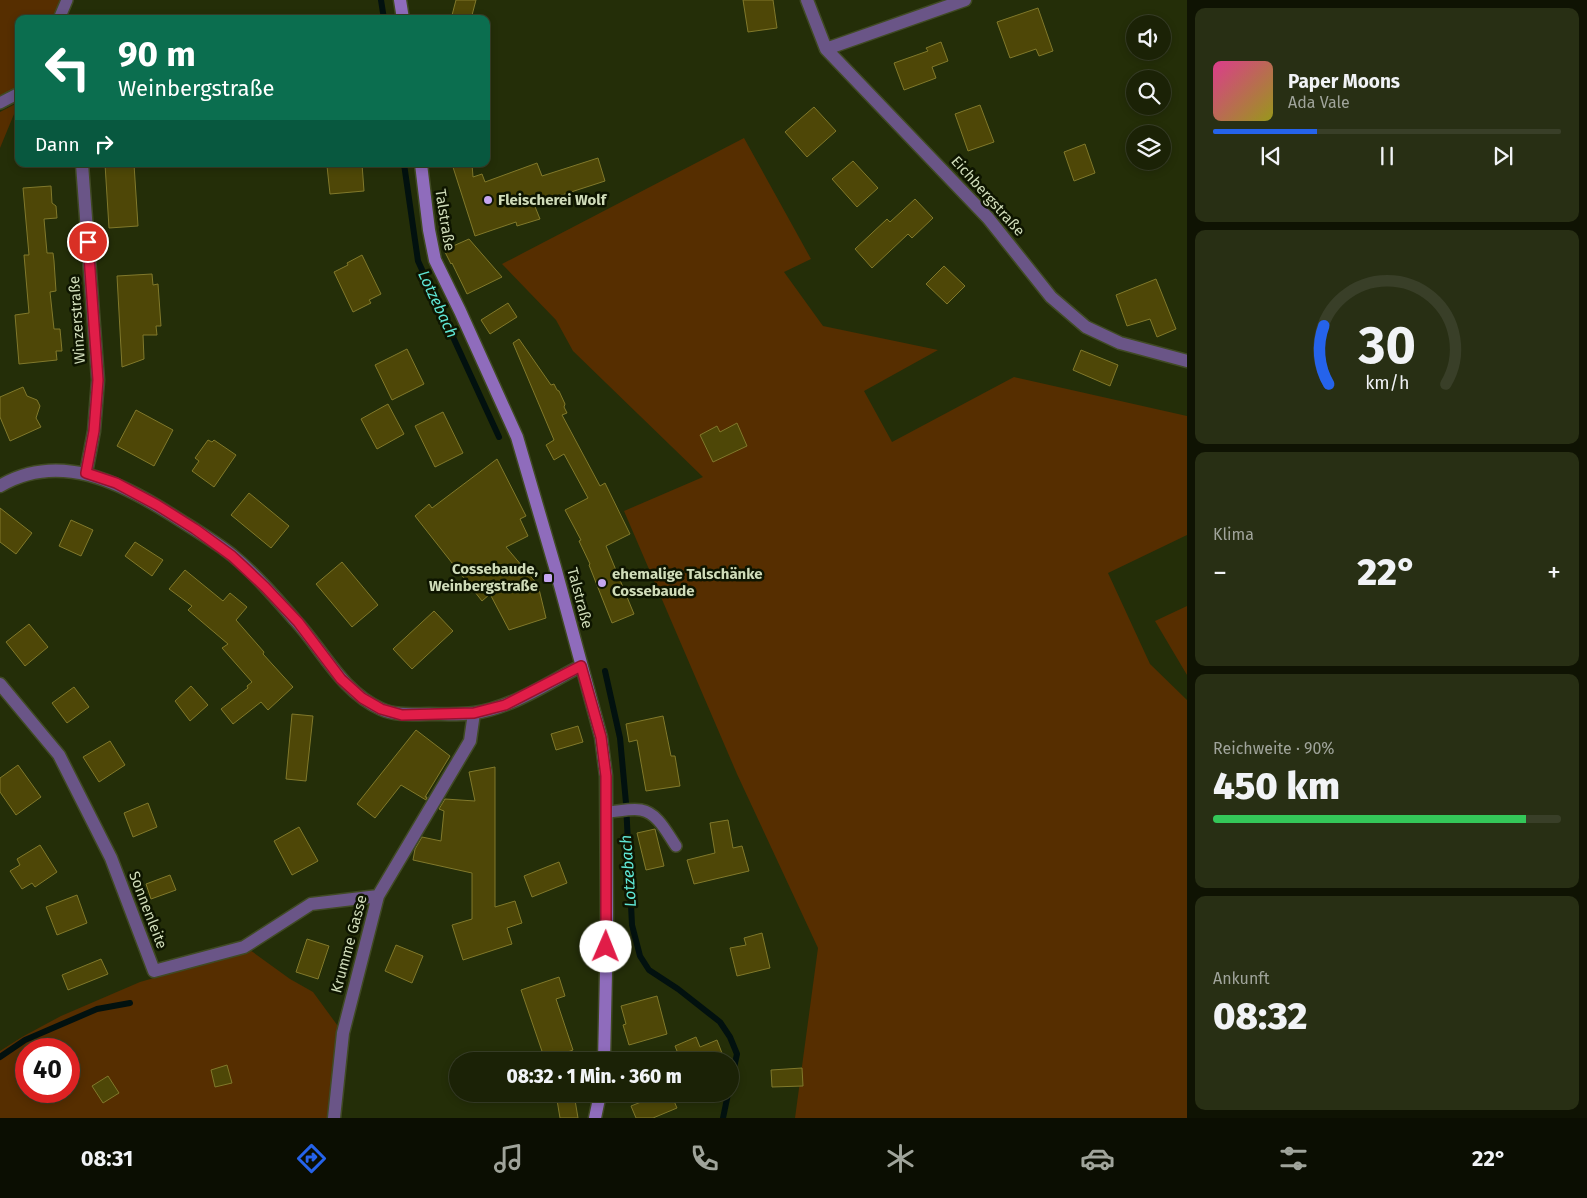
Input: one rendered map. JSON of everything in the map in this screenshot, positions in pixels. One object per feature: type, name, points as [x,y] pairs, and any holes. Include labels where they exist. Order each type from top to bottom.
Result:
[{"type":"street","points":[[400,0],[402,15]]},
{"type":"street","name":"Eichbergstraße","points":[[807,0],[826,49],[988,218],[1051,297],[1086,327],[1120,343],[1187,361]]},
{"type":"street","points":[[826,49],[965,0]]},
{"type":"street","name":"Winzerstraße","points":[[82,167],[98,380],[94,431],[86,473]]},
{"type":"street","name":"Talstraße","points":[[421,167],[429,230],[435,260],[517,437],[555,566],[601,737],[609,812],[604,1052]]},
{"type":"street","points":[[0,486],[13,478],[46,470],[86,473],[116,483],[157,505],[195,529],[232,556],[291,615],[341,679],[362,698],[381,709],[402,715],[474,713],[505,705],[581,666]]},
{"type":"street","name":"Sonnenleite","points":[[0,684],[59,755],[111,858],[154,971],[244,947],[311,904],[378,896]]},
{"type":"street","name":"Krumme Gasse","points":[[334,1118],[343,1032],[378,896],[470,740],[474,713]]},
{"type":"street","points":[[595,1118],[598,1102]]},
{"type":"lane","points":[[61,15],[67,0]]},
{"type":"lane","points":[[0,103],[15,95]]},
{"type":"lane","points":[[609,812],[634,810],[648,812],[659,820],[676,846]]},
{"type":"shaded area","points":[[0,0],[67,0],[61,15],[15,15],[15,95],[0,103]]},
{"type":"shaded area","points":[[15,104],[15,112],[0,148],[0,112]]},
{"type":"shaded area","points":[[744,138],[811,259],[784,272],[823,326],[938,350],[864,391],[892,442],[1014,377],[1187,416],[1187,535],[1108,573],[1150,664],[1187,700],[1187,1118],[795,1118],[818,948],[737,774],[624,511],[703,477],[573,351],[556,320],[502,264]]},
{"type":"shaded area","points":[[1187,606],[1187,675],[1155,621]]},
{"type":"shaded area","points":[[250,950],[290,979],[313,992],[343,1033],[334,1118],[0,1118],[0,1051],[15,1041],[15,1103],[80,1103],[80,1038],[20,1038],[61,1016],[140,982]]},
{"type":"building","points":[[456,0],[476,0],[472,15],[452,15]]},
{"type":"building","points":[[743,0],[773,0],[777,28],[748,32]]},
{"type":"building","points":[[1038,8],[1053,51],[1039,56],[1036,49],[1010,58],[997,22]]},
{"type":"building","points":[[941,42],[948,61],[932,67],[936,78],[904,90],[894,63],[928,51],[926,48]]},
{"type":"building","points":[[980,105],[994,142],[968,151],[955,114]]},
{"type":"building","points":[[814,107],[836,131],[807,157],[785,132]]},
{"type":"building","points":[[1085,144],[1095,173],[1074,181],[1064,152]]},
{"type":"building","points":[[598,158],[605,181],[534,204],[540,219],[517,226],[516,222],[475,236],[453,167],[472,167],[473,177],[482,174],[485,182],[537,163],[542,176]]},
{"type":"building","points":[[853,161],[878,188],[857,207],[832,179]]},
{"type":"building","points":[[105,167],[134,167],[138,226],[109,228]]},
{"type":"building","points":[[327,167],[362,167],[364,191],[330,194]]},
{"type":"building","points":[[51,186],[52,203],[56,206],[57,218],[44,219],[47,253],[53,253],[54,261],[56,291],[50,292],[54,329],[60,329],[62,351],[56,351],[57,360],[19,364],[15,315],[29,313],[24,255],[29,255],[23,188]]},
{"type":"building","points":[[915,199],[933,218],[912,238],[908,234],[872,268],[855,249],[887,219],[890,222]]},
{"type":"building","points":[[469,239],[502,277],[467,294],[444,250]]},
{"type":"building","points":[[362,255],[381,294],[369,300],[371,303],[353,312],[334,272]]},
{"type":"building","points":[[944,266],[965,286],[947,304],[926,284]]},
{"type":"building","points":[[152,274],[153,285],[158,284],[161,326],[156,326],[157,335],[143,335],[144,359],[122,367],[117,276]]},
{"type":"building","points":[[1156,279],[1176,329],[1157,337],[1150,319],[1127,326],[1116,295]]},
{"type":"building","points":[[508,303],[517,317],[490,334],[481,320]]},
{"type":"building","points":[[519,339],[551,385],[554,384],[559,391],[567,413],[562,415],[600,486],[605,483],[630,534],[606,546],[634,614],[612,623],[590,564],[579,541],[581,540],[565,510],[588,498],[564,454],[554,460],[546,445],[554,440],[513,343]]},
{"type":"building","points":[[407,349],[424,384],[392,400],[375,365]]},
{"type":"building","points":[[1081,350],[1118,365],[1110,386],[1073,370]]},
{"type":"building","points":[[23,387],[27,396],[37,400],[40,406],[36,418],[41,427],[10,441],[0,417],[0,397]]},
{"type":"building","points":[[388,404],[404,434],[377,449],[361,419]]},
{"type":"building","points":[[136,410],[173,430],[154,466],[117,446]]},
{"type":"building","points":[[443,412],[463,453],[435,467],[415,426]]},
{"type":"building","points":[[737,423],[747,446],[713,462],[700,435],[717,426],[720,432]]},
{"type":"building","points":[[208,440],[212,442],[214,440],[236,455],[214,487],[192,471],[199,461],[195,458]]},
{"type":"building","points":[[497,459],[526,516],[520,519],[528,536],[506,547],[538,585],[546,618],[509,630],[490,594],[482,601],[415,516],[429,504],[432,508]]},
{"type":"building","points":[[249,493],[289,526],[271,548],[231,515]]},
{"type":"building","points":[[0,508],[32,533],[16,554],[0,542]]},
{"type":"building","points":[[71,520],[93,530],[81,556],[59,546]]},
{"type":"building","points":[[135,542],[163,560],[152,576],[125,556]]},
{"type":"building","points":[[342,562],[378,605],[352,627],[316,584]]},
{"type":"building","points":[[185,570],[223,601],[230,593],[247,607],[236,620],[293,687],[268,710],[261,702],[233,724],[221,709],[248,688],[247,686],[252,682],[222,648],[228,644],[188,610],[192,606],[169,589]]},
{"type":"building","points":[[434,611],[453,631],[412,669],[393,649]]},
{"type":"building","points":[[29,624],[48,647],[25,666],[6,642]]},
{"type":"building","points":[[191,686],[208,705],[190,721],[175,701]]},
{"type":"building","points":[[74,687],[89,707],[67,723],[52,703]]},
{"type":"building","points":[[292,714],[313,716],[306,781],[286,779]]},
{"type":"building","points":[[663,716],[671,756],[675,756],[680,786],[646,791],[637,740],[629,742],[626,724]]},
{"type":"building","points":[[578,726],[583,742],[556,750],[551,734]]},
{"type":"building","points":[[416,730],[450,756],[425,797],[427,797],[426,800],[401,785],[375,818],[357,804]]},
{"type":"building","points":[[110,741],[125,765],[99,782],[83,757]]},
{"type":"building","points":[[18,765],[41,797],[16,815],[0,792],[0,778]]},
{"type":"building","points":[[495,767],[495,907],[515,901],[522,923],[507,928],[512,944],[463,960],[452,925],[472,919],[472,873],[413,860],[415,849],[422,837],[441,841],[444,811],[439,809],[445,799],[475,801],[469,772]]},
{"type":"building","points":[[148,803],[157,827],[133,837],[124,813]]},
{"type":"building","points":[[728,820],[733,848],[742,846],[749,871],[694,884],[687,860],[715,853],[710,823]]},
{"type":"building","points":[[299,827],[318,861],[292,875],[274,841]]},
{"type":"building","points":[[655,829],[664,866],[646,870],[637,833]]},
{"type":"building","points":[[40,845],[57,872],[35,887],[32,883],[22,889],[10,871],[20,865],[17,859]]},
{"type":"building","points":[[559,862],[567,883],[532,897],[524,876]]},
{"type":"building","points":[[170,875],[176,890],[151,899],[146,884]]},
{"type":"building","points":[[77,895],[87,923],[57,935],[46,907]]},
{"type":"building","points":[[762,933],[770,968],[737,976],[730,948],[746,945],[744,938]]},
{"type":"building","points":[[307,939],[329,946],[318,979],[296,972]]},
{"type":"building","points":[[396,945],[423,956],[412,983],[385,971]]},
{"type":"building","points":[[101,959],[108,974],[68,990],[62,975]]},
{"type":"building","points":[[559,977],[565,996],[556,999],[573,1050],[567,1052],[542,1052],[521,990]]},
{"type":"building","points":[[657,996],[667,1034],[629,1045],[623,1025],[626,1024],[621,1006]]},
{"type":"building","points":[[696,1037],[700,1047],[717,1040],[722,1052],[677,1052],[675,1046]]},
{"type":"building","points":[[227,1065],[232,1083],[215,1087],[211,1070]]},
{"type":"building","points":[[802,1068],[803,1086],[772,1087],[771,1070]]},
{"type":"building","points":[[108,1076],[119,1093],[103,1103],[92,1086]]},
{"type":"building","points":[[557,1102],[575,1102],[578,1118],[560,1118]]},
{"type":"building","points":[[641,1102],[674,1102],[677,1108],[653,1118],[636,1118],[631,1106]]},
{"type":"waterway","name":"Lotzebach","points":[[381,0],[383,15]]},
{"type":"waterway","name":"Lotzebach","points":[[404,167],[418,261],[499,437]]},
{"type":"waterway","name":"Lotzebach","points":[[605,671],[620,738],[626,803],[632,925],[640,956],[649,970],[678,989],[720,1022],[730,1037],[736,1052]]},
{"type":"waterway","points":[[0,1057],[25,1040],[97,1009],[130,1003]]},
{"type":"waterway","name":"Lotzebach","points":[[723,1118],[726,1102]]},
{"type":"place","name":"Fleischerei Wolf","points":[[488,200]]},
{"type":"place","name":"Cossebaude, Weinbergstraße","points":[[548,578]]},
{"type":"place","name":"ehemalige Talschänke Cossebaude","points":[[602,583]]},
{"type":"route","points":[[88,242],[98,380],[94,431],[86,473],[116,483],[157,505],[195,529],[232,556],[298,622],[341,679],[362,698],[381,709],[402,715],[474,713],[505,705],[581,666],[601,737],[606,776],[606,947]]}]
